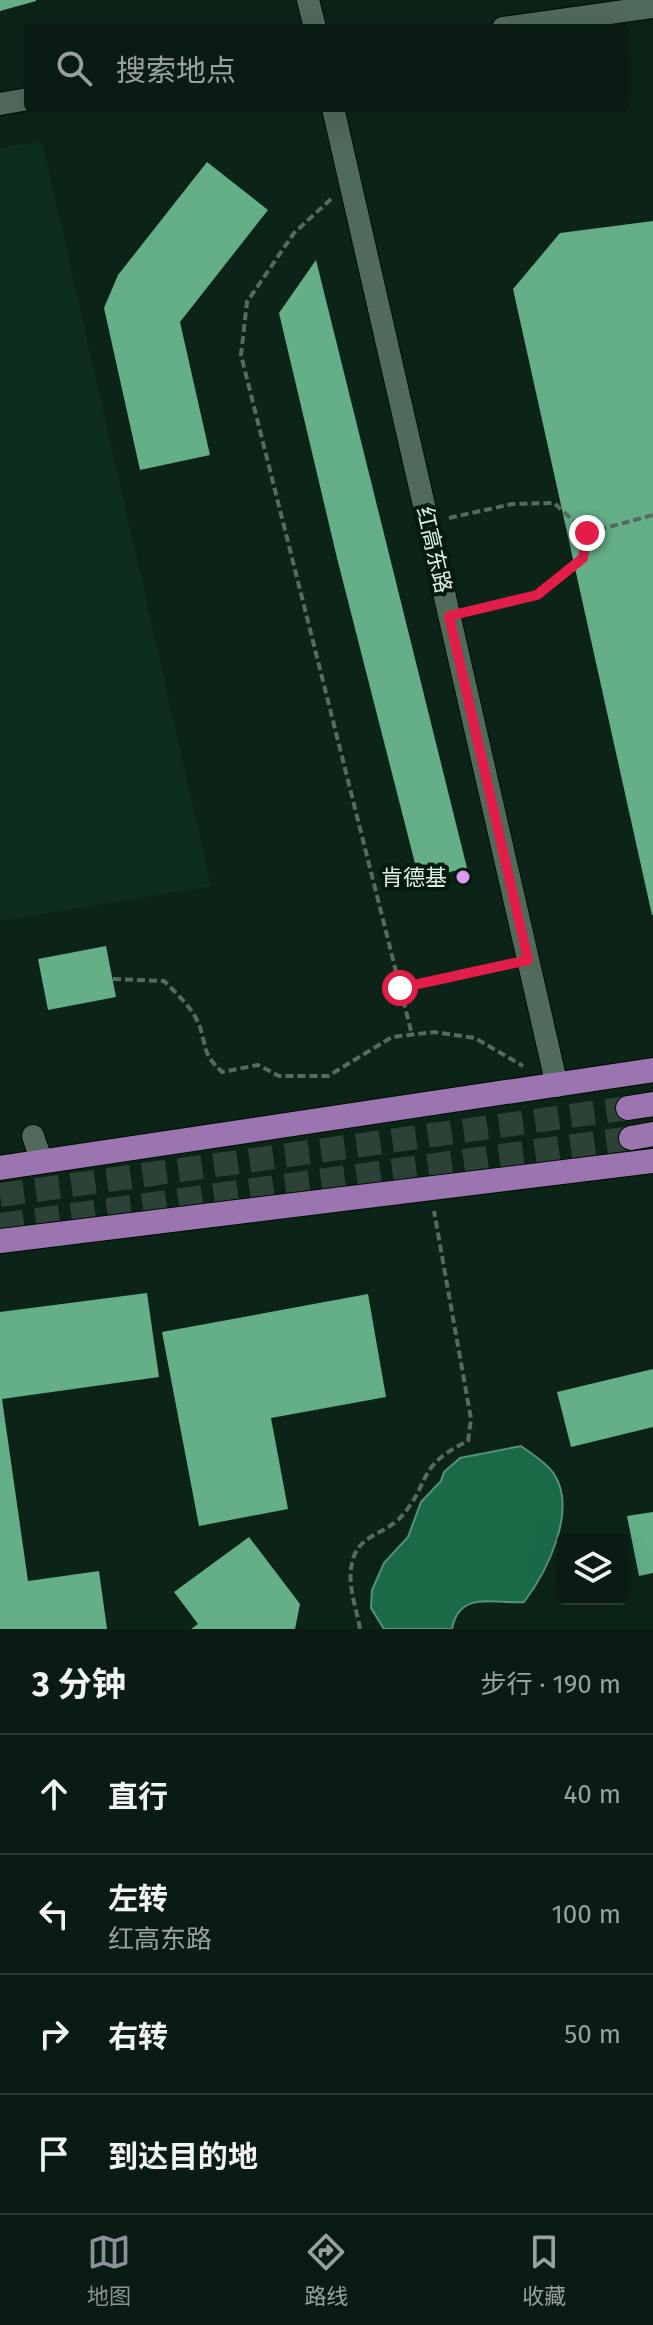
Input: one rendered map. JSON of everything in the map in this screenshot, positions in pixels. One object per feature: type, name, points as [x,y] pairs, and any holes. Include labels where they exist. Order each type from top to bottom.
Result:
[{"type":"main road","points":[[0,1168],[653,1070]]},
{"type":"main road","points":[[628,1108],[653,1104]]},
{"type":"main road","points":[[0,1241],[653,1161]]},
{"type":"street","points":[[308,0],[314,24]]},
{"type":"street","points":[[532,24],[653,7]]},
{"type":"street","points":[[0,104],[24,100]]},
{"type":"street","name":"红高东路","points":[[334,112],[557,1086]]},
{"type":"street","points":[[33,1136],[42,1162]]},
{"type":"path","points":[[350,181],[294,233],[247,302],[241,355],[412,1035]]},
{"type":"path","points":[[428,523],[512,504],[554,503],[587,533]]},
{"type":"path","points":[[587,533],[653,515]]},
{"type":"path","points":[[449,616],[537,595],[583,558],[587,533]]},
{"type":"path","points":[[400,988],[528,960]]},
{"type":"path","points":[[113,979],[164,981],[184,1000],[199,1025],[205,1056],[222,1072],[258,1065],[279,1076],[328,1076],[392,1037],[434,1032],[475,1038],[557,1086]]},
{"type":"path","points":[[360,1629],[351,1602],[352,1560],[359,1543],[399,1519],[413,1500],[423,1475],[441,1454],[468,1441],[471,1419],[430,1189]]},
{"type":"shaded area","points":[[42,141],[211,886],[0,921],[0,148]]},
{"type":"shaded area","points":[[521,1446],[554,1474],[561,1489],[563,1506],[561,1523],[549,1559],[524,1602],[470,1604],[456,1617],[452,1629],[384,1629],[371,1608],[372,1590],[384,1563],[408,1537],[421,1502],[441,1481],[444,1472],[460,1458]]},
{"type":"building","points":[[0,0],[36,0],[36,1],[0,11]]},
{"type":"building","points":[[207,162],[268,210],[180,322],[210,455],[140,470],[104,308],[118,275]]},
{"type":"building","points":[[653,221],[652,915],[513,289],[560,233]]},
{"type":"building","points":[[316,260],[467,868],[419,879],[337,558],[279,313]]},
{"type":"building","points":[[106,946],[116,997],[48,1010],[38,959]]},
{"type":"building","points":[[147,1293],[159,1377],[2,1399],[28,1581],[99,1571],[107,1629],[0,1629],[0,1312]]},
{"type":"building","points":[[368,1294],[386,1397],[271,1418],[288,1509],[199,1526],[162,1332]]},
{"type":"building","points":[[653,1369],[653,1427],[571,1447],[557,1392]]},
{"type":"building","points":[[653,1512],[653,1573],[639,1576],[627,1516]]},
{"type":"building","points":[[249,1537],[300,1604],[295,1629],[191,1629],[198,1624],[174,1592]]},
{"type":"tunnel","points":[[0,1195],[628,1108]]},
{"type":"tunnel","points":[[0,1225],[631,1138]]},
{"type":"place","name":"肯德基","points":[[463,877]]},
{"type":"route","points":[[400,988],[528,960],[449,616],[537,595],[583,558],[587,533]]}]
